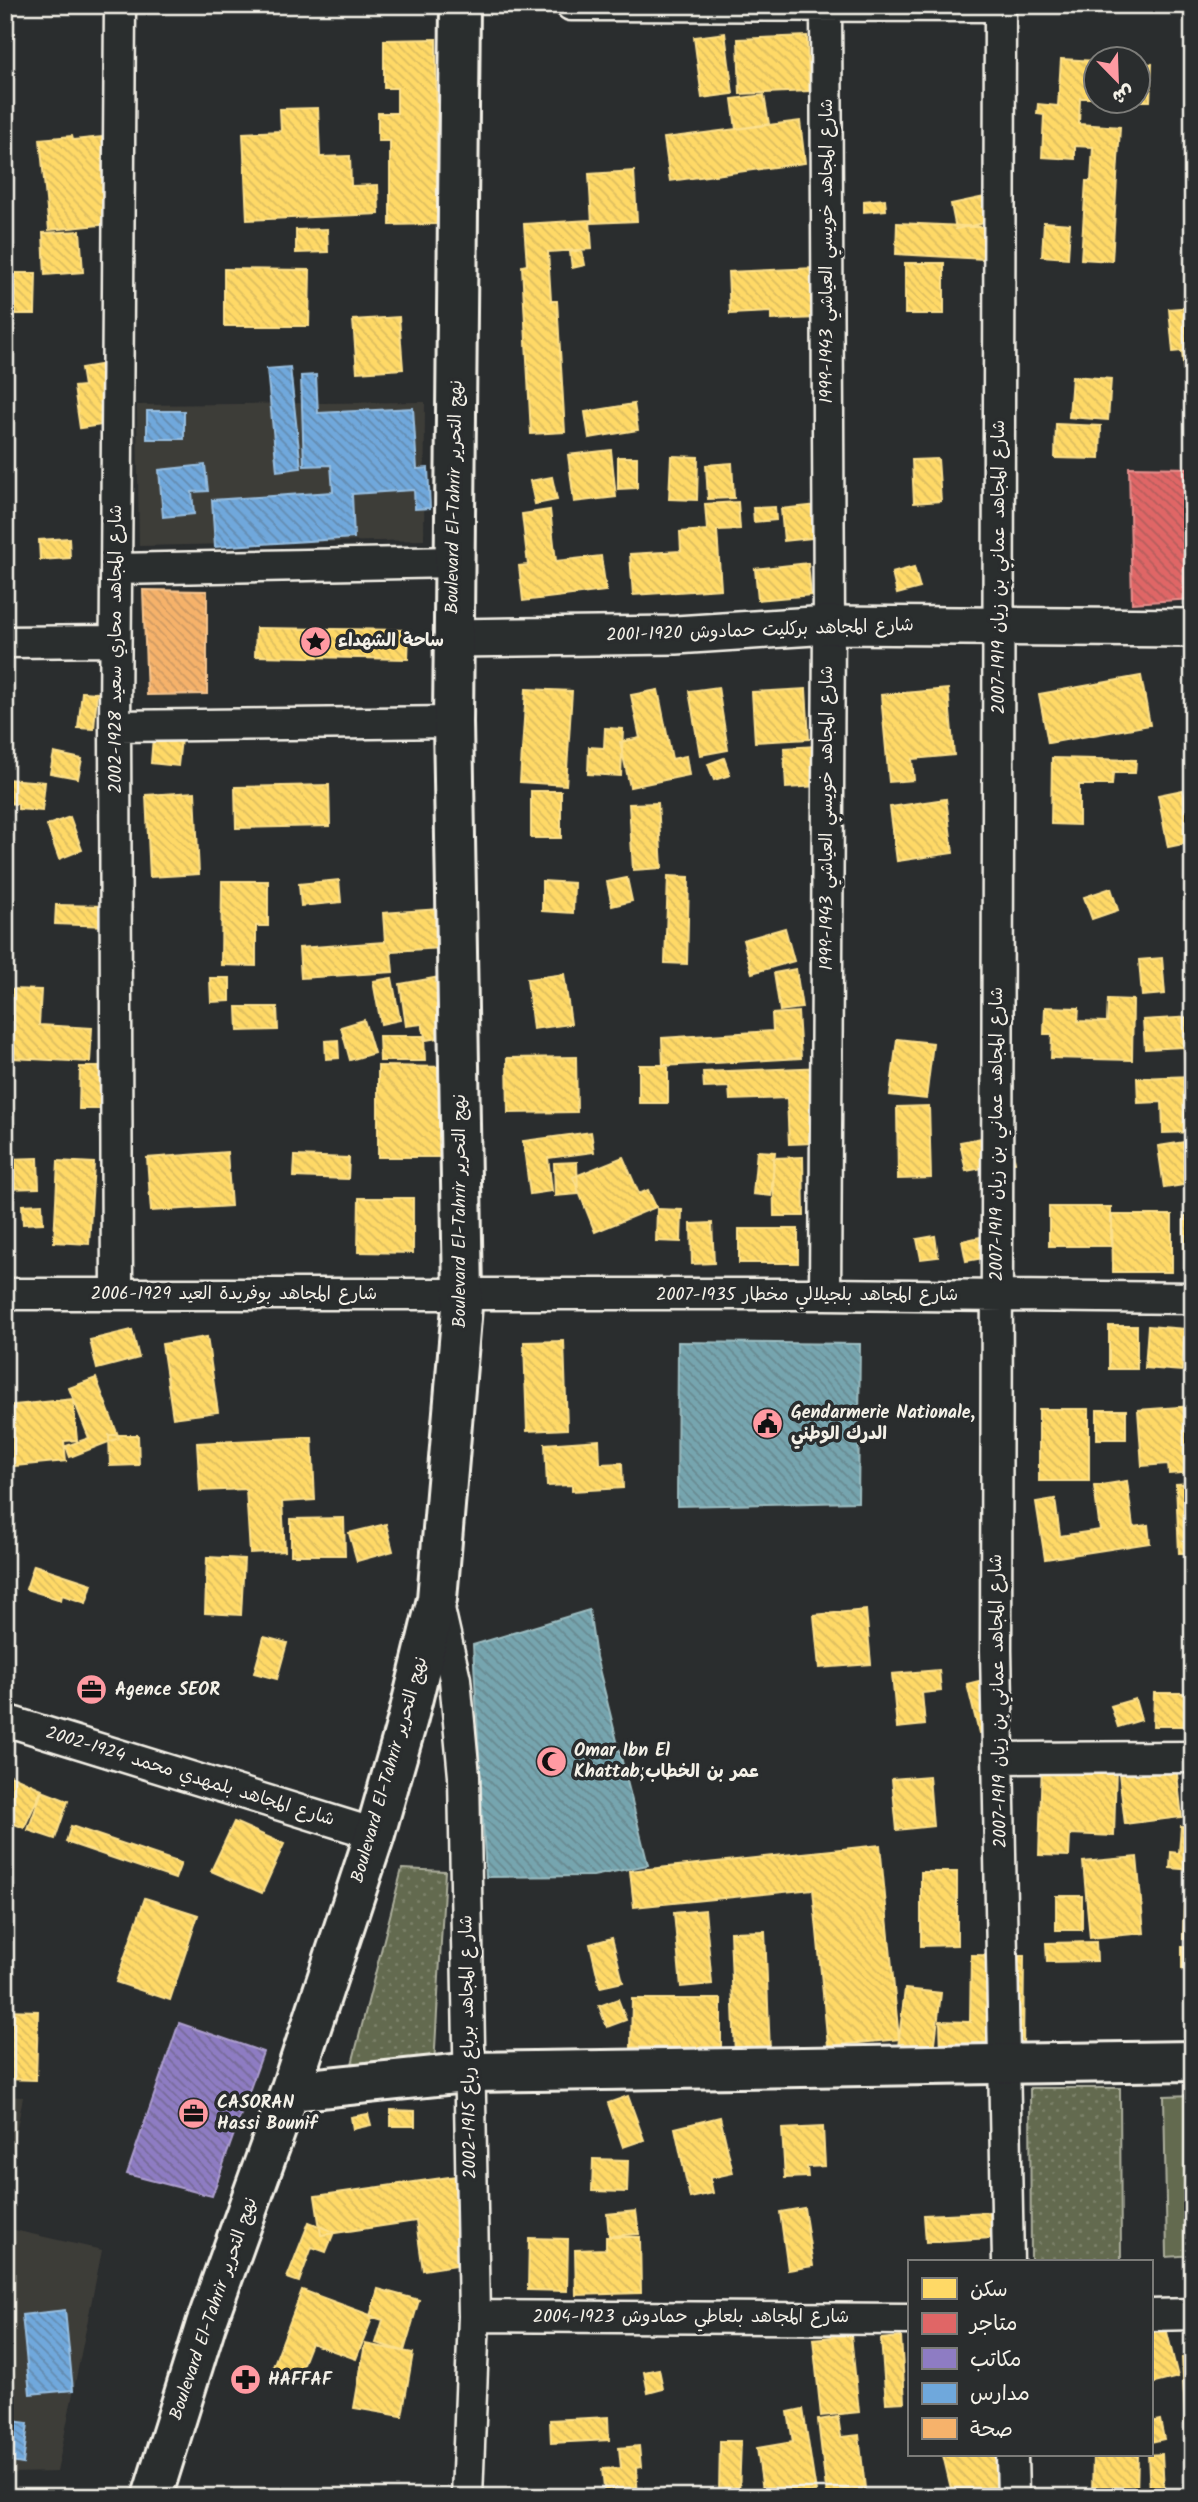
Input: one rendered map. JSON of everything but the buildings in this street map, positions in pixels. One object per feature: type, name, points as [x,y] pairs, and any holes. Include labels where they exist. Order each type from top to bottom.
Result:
[{"type":"main road","name":"Boulevard El-Tahrir نهج التحرير","points":[[152,2497],[206,2324],[290,2091],[375,1834],[437,1599],[463,1295],[453,722],[460,5]]},
{"type":"main road","points":[[290,2091],[470,2072],[1193,2061]]},
{"type":"street","name":"شارع المجاهد محاري سعيد 1928-2002","points":[[117,1293],[115,726],[120,5]]},
{"type":"street","points":[[571,5],[1000,6]]},
{"type":"street","name":"شارع المجاهد خويسي العياشي 1943-1999","points":[[825,1294],[829,625],[826,6]]},
{"type":"street","name":"شارع المجاهد عماني بن زيان 1919-2007","points":[[1000,6],[996,1650],[1008,2260]]},
{"type":"street","points":[[116,569],[454,562]]},
{"type":"street","name":"شارع المجاهد بركليت حمادوش 1920-2001","points":[[453,638],[676,635],[829,625],[1193,628]]},
{"type":"street","points":[[5,642],[116,641]]},
{"type":"street","points":[[115,726],[453,722]]},
{"type":"street","name":"شارع المجاهد بوفريدة العيد 1929-2006","points":[[5,1294],[463,1295]]},
{"type":"street","name":"شارع المجاهد بلجيلالي مخطار 1935-2007","points":[[463,1295],[825,1294],[1193,1298]]},
{"type":"street","name":"شار ع المجاهد برباع رباع 1915-2002","points":[[437,1599],[455,1679],[464,1776],[474,2316],[467,2497]]},
{"type":"street","name":"شارع المجاهد بلمهدي محمد 1924-2002","points":[[5,1720],[375,1834]]},
{"type":"street","points":[[999,1758],[1193,1757]]},
{"type":"street","points":[[1152,2315],[1193,2314]]},
{"type":"street","name":"شارع المجاهد بلعاطي حمادوش 1923-2004","points":[[474,2316],[908,2319]]},
{"type":"street","points":[[1012,2456],[1013,2497]]},
{"type":"shaded area","points":[[425,402],[424,540],[139,546],[137,405]]},
{"type":"shaded area","points":[[5,2096],[23,2097],[5,2189]]},
{"type":"shaded area","points":[[5,2228],[102,2250],[57,2472],[5,2473]]},
{"type":"green space","points":[[402,1869],[445,1871],[434,2066],[352,2064]]},
{"type":"green space","points":[[1030,2088],[1120,2088],[1121,2260],[1031,2260]]},
{"type":"green space","points":[[1193,2095],[1193,2255],[1167,2257],[1164,2096]]},
{"type":"place","name":"ساحة الشهداء","points":[[315,641]]},
{"type":"place","name":"Gendarmerie Nationale, الدرك الوطني","points":[[768,1423]]},
{"type":"place","name":"Agence SEOR","points":[[92,1690]]},
{"type":"place","name":"Omar Ibn El Khattab;عمر بن الخطاب","points":[[551,1761]]},
{"type":"place","name":"CASORAN Hassi Bounif","points":[[194,2113]]},
{"type":"place","name":"HAFFAF","points":[[245,2380]]}]
